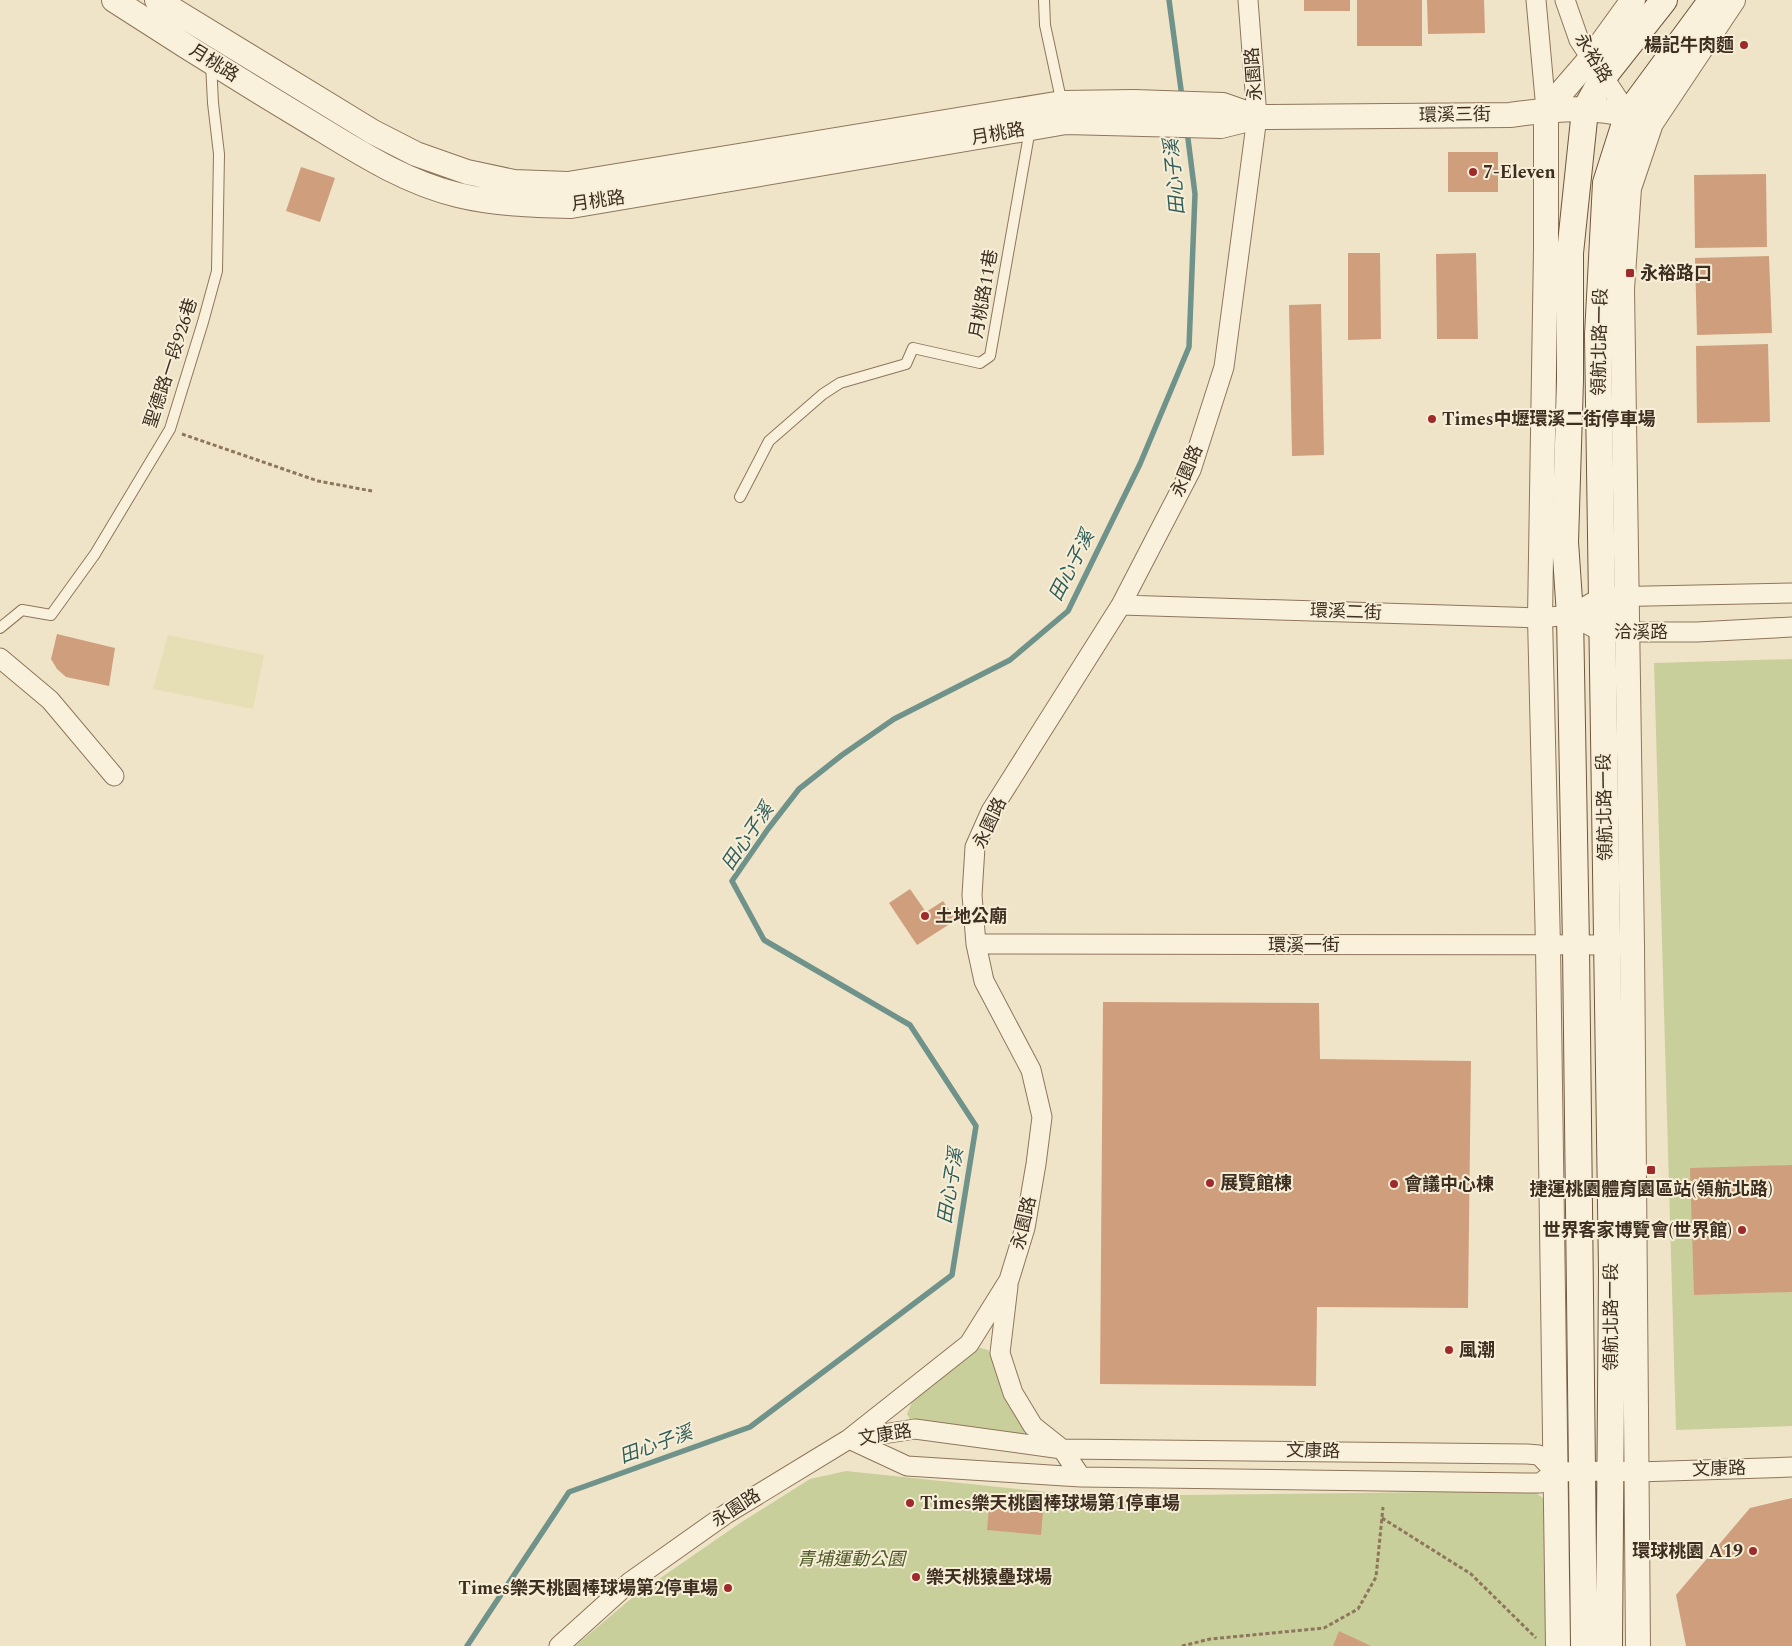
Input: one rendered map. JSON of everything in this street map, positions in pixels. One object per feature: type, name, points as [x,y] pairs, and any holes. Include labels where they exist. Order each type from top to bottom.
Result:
[{"type":"main road","name":"領航北路一段","points":[[1584,1646],[1576,946],[1570,615],[1565,542],[1570,380],[1570,253],[1585,110],[1597,67],[1664,0]]},
{"type":"main road","name":"領航北路一段","points":[[1609,1646],[1612,1271],[1620,945],[1602,632],[1598,334],[1606,183],[1639,119],[1712,0]]},
{"type":"street","name":"月桃路","points":[[114,0],[211,62],[366,156],[423,184],[458,195],[513,204],[571,206],[715,171],[1064,113],[1257,117]]},
{"type":"street","name":"月桃路","points":[[158,0],[373,132],[416,154],[467,172],[514,182],[568,184],[715,171],[1030,128],[1064,113]]},
{"type":"street","name":"永園路","points":[[559,1646],[638,1576],[726,1514],[849,1439],[969,1344],[1009,1280],[1024,1228],[1036,1164],[1042,1117],[1031,1070],[984,981],[976,944],[972,895],[975,847],[991,811],[1122,605],[1191,470],[1224,367],[1257,117],[1248,0]]},
{"type":"street","points":[[1536,0],[1546,110],[1546,249],[1540,618],[1548,946],[1558,1646]]},
{"type":"street","name":"永裕路","points":[[1565,0],[1579,40],[1597,67],[1639,119]]},
{"type":"street","name":"領航北路一段","points":[[1546,110],[1597,67],[1633,0]]},
{"type":"street","name":"領航北路一段","points":[[1638,1646],[1637,1472],[1620,945],[1628,632],[1622,289],[1629,188],[1639,119],[1734,0]]},
{"type":"street","name":"環溪三街","points":[[1257,117],[1510,115],[1546,110],[1585,110],[1639,119]]},
{"type":"street","name":"洽溪路","points":[[1602,596],[1792,593]]},
{"type":"street","points":[[1570,615],[1602,596]]},
{"type":"street","name":"環溪二街","points":[[1122,605],[1540,618],[1570,615]]},
{"type":"street","name":"洽溪路","points":[[1570,615],[1602,632],[1697,632],[1792,627]]},
{"type":"street","points":[[0,658],[50,700],[114,776]]},
{"type":"street","name":"環溪一街","points":[[976,944],[1620,945]]},
{"type":"street","points":[[1009,1280],[1000,1353],[1013,1393],[1033,1426],[1062,1449],[1081,1477]]},
{"type":"street","name":"文康路","points":[[849,1439],[915,1429],[1062,1449],[1527,1454],[1539,1455],[1555,1472]]},
{"type":"street","name":"文康路","points":[[849,1439],[907,1466],[1081,1477],[1527,1483],[1540,1482],[1555,1472],[1637,1472],[1792,1467]]},
{"type":"street","points":[[1617,1646],[1638,1573]]},
{"type":"lane","points":[[1044,0],[1045,25],[1064,113]]},
{"type":"lane","name":"聖德路一段926巷","points":[[0,628],[22,610],[51,615],[95,554],[170,429],[217,270],[219,154],[213,103],[211,62]]},
{"type":"lane","name":"月桃路11巷","points":[[740,497],[769,441],[823,394],[840,383],[906,364],[913,348],[980,363],[990,356],[1030,128]]},
{"type":"path","points":[[170,429],[318,481],[372,491]]},
{"type":"path","points":[[1182,1646],[1210,1640],[1324,1628],[1358,1609],[1376,1578],[1383,1507]]},
{"type":"path","points":[[1382,1518],[1471,1574],[1536,1638]]},
{"type":"shaded area","points":[[168,635],[264,655],[253,709],[153,689]]},
{"type":"green space","points":[[1792,659],[1792,1426],[1676,1430],[1654,663]]},
{"type":"green space","points":[[977,1347],[988,1350],[996,1361],[1025,1432],[1016,1441],[915,1428],[907,1414],[912,1402],[963,1355]]},
{"type":"green space","name":"青埔運動公園","points":[[846,1471],[1084,1496],[1534,1491],[1549,1503],[1546,1646],[575,1646],[633,1597],[740,1523],[810,1479]]},
{"type":"building","points":[[1304,0],[1350,0],[1350,11],[1304,11]]},
{"type":"building","points":[[1357,0],[1422,0],[1422,46],[1357,46]]},
{"type":"building","points":[[1427,0],[1484,0],[1485,33],[1428,34]]},
{"type":"building","name":"7-Eleven","points":[[1448,152],[1498,152],[1498,192],[1448,192]]},
{"type":"building","points":[[301,167],[335,178],[320,222],[286,211]]},
{"type":"building","points":[[1766,174],[1767,247],[1695,248],[1694,175]]},
{"type":"building","points":[[1348,253],[1380,253],[1381,339],[1348,340]]},
{"type":"building","points":[[1476,253],[1478,339],[1437,339],[1436,254]]},
{"type":"building","points":[[1769,256],[1772,333],[1697,335],[1695,258]]},
{"type":"building","points":[[1321,304],[1324,455],[1292,456],[1289,305]]},
{"type":"building","points":[[1768,344],[1770,422],[1697,423],[1696,346]]},
{"type":"building","points":[[57,634],[115,648],[109,686],[66,677],[57,669],[51,659]]},
{"type":"building","name":"土地公廟","points":[[910,889],[926,912],[943,901],[956,920],[917,945],[889,903]]},
{"type":"building","name":"展覽館棟","points":[[1103,1002],[1319,1003],[1320,1059],[1471,1061],[1468,1308],[1317,1307],[1316,1386],[1100,1384]]},
{"type":"building","name":"世界客家博覽會(世界館)","points":[[1792,1165],[1792,1292],[1694,1295],[1690,1168]]},
{"type":"building","name":"環球桃園 A19","points":[[1792,1498],[1792,1646],[1686,1646],[1676,1595],[1750,1508]]},
{"type":"building","points":[[989,1507],[1043,1512],[1041,1535],[987,1530]]},
{"type":"building","points":[[1339,1631],[1371,1646],[1333,1646]]},
{"type":"waterway","name":"田心子溪","points":[[1169,0],[1182,97]]},
{"type":"waterway","name":"田心子溪","points":[[467,1646],[569,1492],[750,1427],[952,1275],[976,1126],[910,1025],[764,940],[732,881],[768,829],[799,789],[842,755],[894,719],[1010,660],[1068,611],[1140,464],[1189,347],[1195,194],[1187,131]]},
{"type":"place","name":"楊記牛肉麵","points":[[1744,45]]},
{"type":"place","name":"7-Eleven","points":[[1473,172]]},
{"type":"place","name":"永裕路口","points":[[1630,273]]},
{"type":"place","name":"Times中壢環溪二街停車場","points":[[1432,419]]},
{"type":"place","name":"土地公廟","points":[[925,916]]},
{"type":"place","name":"捷運桃園體育園區站(領航北路)","points":[[1651,1170]]},
{"type":"place","name":"展覽館棟","points":[[1210,1183]]},
{"type":"place","name":"會議中心棟","points":[[1394,1184]]},
{"type":"place","name":"世界客家博覽會(世界館)","points":[[1742,1230]]},
{"type":"place","name":"風潮","points":[[1449,1350]]},
{"type":"place","name":"Times樂天桃園棒球場第1停車場","points":[[910,1503]]},
{"type":"place","name":"環球桃園 A19","points":[[1753,1551]]},
{"type":"place","name":"樂天桃猿壘球場","points":[[916,1577]]},
{"type":"place","name":"Times樂天桃園棒球場第2停車場","points":[[728,1588]]}]
